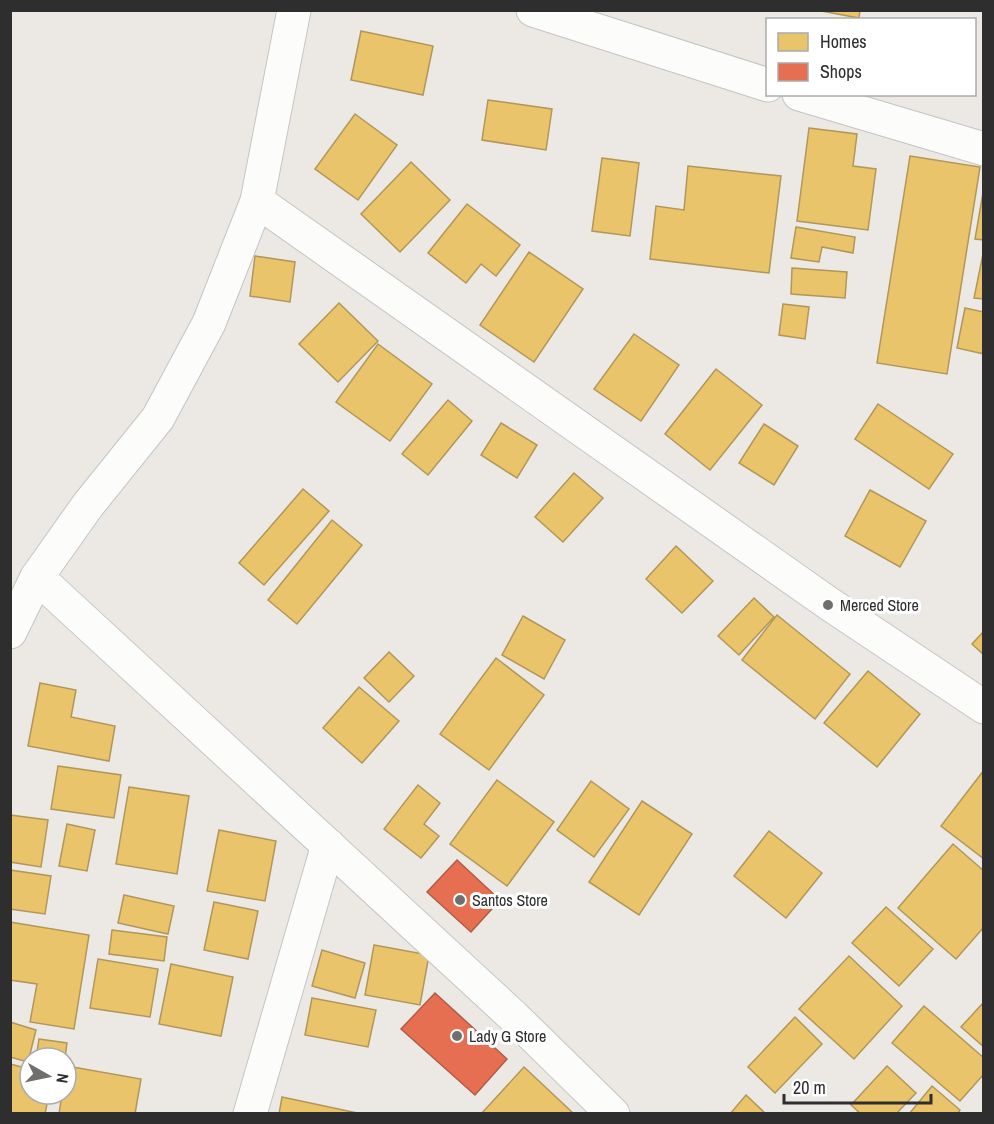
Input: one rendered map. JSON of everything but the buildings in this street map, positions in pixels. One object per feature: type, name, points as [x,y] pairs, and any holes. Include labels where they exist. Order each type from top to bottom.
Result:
[{"type":"street","points":[[10,632],[37,577],[88,505],[158,418],[209,323],[257,201],[294,10]]},
{"type":"street","points":[[533,10],[766,84]]},
{"type":"street","points":[[806,96],[984,149]]},
{"type":"street","points":[[257,201],[819,596],[984,707]]},
{"type":"street","points":[[37,577],[514,1017],[614,1113]]},
{"type":"street","points":[[250,1113],[328,845]]},
{"type":"place","name":"Merced Store","points":[[828,605]]},
{"type":"place","name":"Santos Store","points":[[460,900]]},
{"type":"place","name":"Lady G Store","points":[[457,1036]]}]
